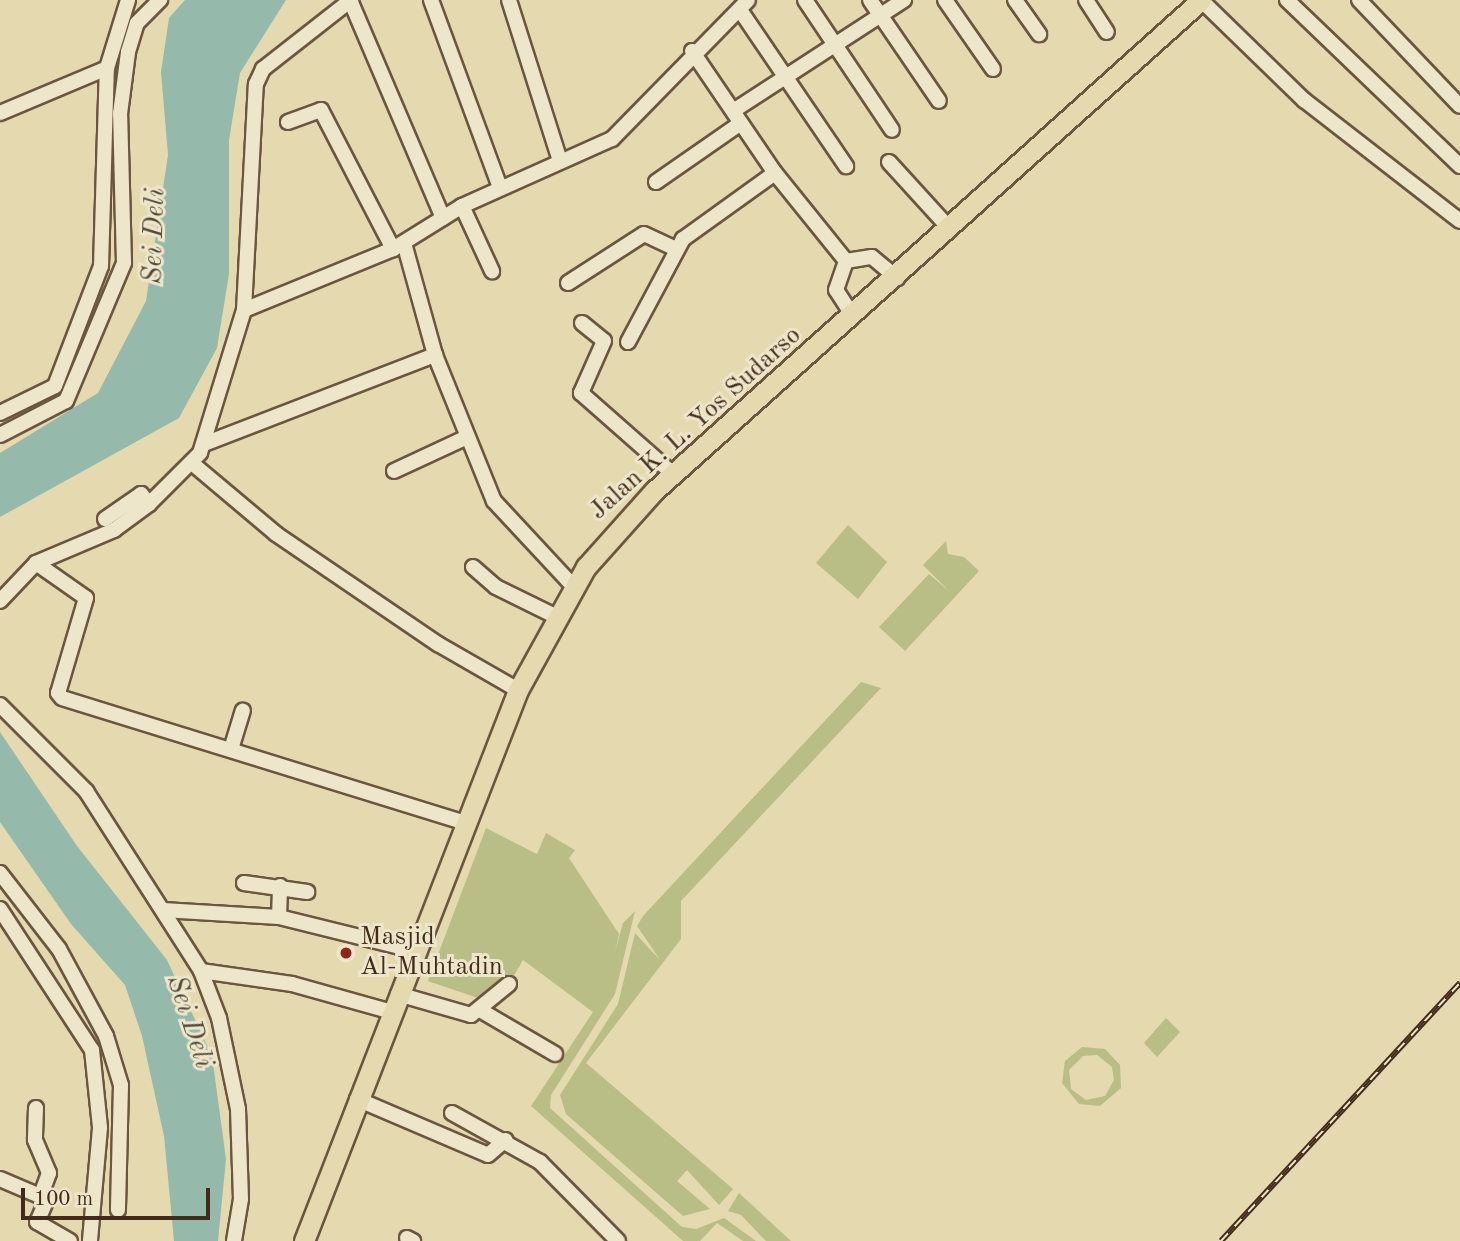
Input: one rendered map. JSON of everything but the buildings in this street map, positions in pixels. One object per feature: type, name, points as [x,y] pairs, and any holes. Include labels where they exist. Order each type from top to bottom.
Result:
[{"type":"highway","name":"Jalan K. L. Yos Sudarso","points":[[304,1241],[518,690],[573,586],[620,526],[673,474],[897,278],[1202,0]]},
{"type":"street","points":[[0,413],[55,386],[101,265],[107,68],[128,0]]},
{"type":"street","points":[[0,435],[66,401],[124,263],[120,114],[128,52],[137,23],[160,0]]},
{"type":"street","points":[[0,601],[36,564],[114,530],[149,505],[193,464],[204,443],[244,310],[256,84],[263,69],[351,0],[443,218]]},
{"type":"street","points":[[431,0],[499,188]]},
{"type":"street","points":[[509,0],[560,161]]},
{"type":"street","points":[[805,0],[892,130]]},
{"type":"street","points":[[870,0],[939,102]]},
{"type":"street","points":[[656,182],[784,79],[838,48],[904,0]]},
{"type":"street","points":[[945,0],[993,69]]},
{"type":"street","points":[[1015,0],[1039,34]]},
{"type":"street","points":[[1086,0],[1107,32]]},
{"type":"street","points":[[1202,0],[1304,100],[1460,221]]},
{"type":"street","points":[[1287,0],[1460,166]]},
{"type":"street","points":[[1359,0],[1460,106]]},
{"type":"street","points":[[244,310],[399,246],[462,206],[624,130],[692,51],[744,5],[784,79],[846,166]]},
{"type":"street","points":[[692,51],[775,173],[846,261]]},
{"type":"street","points":[[0,113],[107,68]]},
{"type":"street","points":[[288,122],[321,110],[399,246],[465,438],[504,516],[573,586]]},
{"type":"street","points":[[889,162],[949,228]]},
{"type":"street","points":[[628,342],[676,249],[775,173]]},
{"type":"street","points":[[462,206],[492,271]]},
{"type":"street","points":[[568,283],[644,234],[676,249]]},
{"type":"street","points":[[846,261],[872,257],[897,278]]},
{"type":"street","points":[[846,261],[836,290],[853,316]]},
{"type":"street","points":[[582,323],[604,341],[581,393],[673,474]]},
{"type":"street","points":[[204,443],[435,355]]},
{"type":"street","points":[[394,471],[465,438]]},
{"type":"street","points":[[193,464],[276,534],[438,644],[518,690]]},
{"type":"street","points":[[104,519],[141,494],[149,505]]},
{"type":"street","points":[[36,564],[86,598],[59,696],[232,746],[466,823]]},
{"type":"street","points":[[473,567],[496,587],[555,616]]},
{"type":"street","points":[[0,705],[86,791],[201,971],[219,1018],[238,1109],[241,1199],[234,1241]]},
{"type":"street","points":[[232,746],[243,711]]},
{"type":"street","points":[[0,873],[59,949],[106,1036],[121,1085],[118,1210]]},
{"type":"street","points":[[244,883],[280,886],[307,892]]},
{"type":"street","points":[[279,917],[280,886]]},
{"type":"street","points":[[163,910],[279,917],[416,951]]},
{"type":"street","points":[[3,918],[92,1050],[100,1114],[90,1241]]},
{"type":"street","points":[[201,971],[292,984],[450,1013],[480,1010],[555,1054]]},
{"type":"street","points":[[480,1010],[509,984]]},
{"type":"street","points":[[357,1099],[488,1155],[505,1140]]},
{"type":"street","points":[[36,1108],[35,1140],[48,1173],[41,1195]]},
{"type":"street","points":[[452,1113],[505,1140],[540,1163],[618,1241]]},
{"type":"street","points":[[0,1179],[47,1199],[37,1222],[70,1241]]},
{"type":"green space","points":[[848,525],[887,562],[858,599],[816,563]]},
{"type":"green space","points":[[946,541],[948,554],[964,557],[979,571],[905,651],[879,627],[929,574],[949,591],[923,565]]},
{"type":"green space","points":[[861,682],[881,688],[681,901],[681,939],[586,1063],[733,1189],[719,1205],[687,1170],[677,1181],[710,1209],[683,1216],[566,1114],[560,1095],[618,1004],[635,933],[660,960],[637,926],[643,916]]},
{"type":"green space","points":[[486,828],[537,854],[546,833],[575,850],[569,858],[619,934],[615,952],[623,923],[635,911],[615,994],[551,1095],[550,1108],[682,1227],[696,1229],[724,1218],[756,1241],[743,1241],[717,1223],[700,1241],[683,1241],[531,1106],[593,1012],[523,960],[513,977],[481,999],[428,981]]},
{"type":"green space","points":[[1166,1018],[1180,1032],[1157,1057],[1144,1043]]},
{"type":"green space","points":[[1082,1047],[1105,1049],[1120,1065],[1121,1088],[1100,1106],[1079,1104],[1062,1083],[1065,1061]],"holes":[[[1097,1055],[1112,1067],[1114,1080],[1105,1096],[1086,1100],[1071,1089],[1069,1070],[1083,1056]]]},
{"type":"green space","points":[[739,1193],[791,1241],[766,1241],[741,1215],[728,1211]]},
{"type":"water","points":[[185,0],[286,0],[240,73],[229,140],[229,274],[217,348],[179,418],[0,517],[0,453],[98,393],[146,301],[168,155],[161,72],[169,18]]},
{"type":"water","name":"Sei Deli","points":[[0,732],[77,846],[167,960],[212,1056],[226,1159],[218,1241],[174,1241],[164,1136],[142,1036],[125,985],[71,924],[0,822]]},
{"type":"railway","points":[[1221,1241],[1460,983]]},
{"type":"place","name":"Masjid Al-Muhtadin","points":[[346,953]]}]
